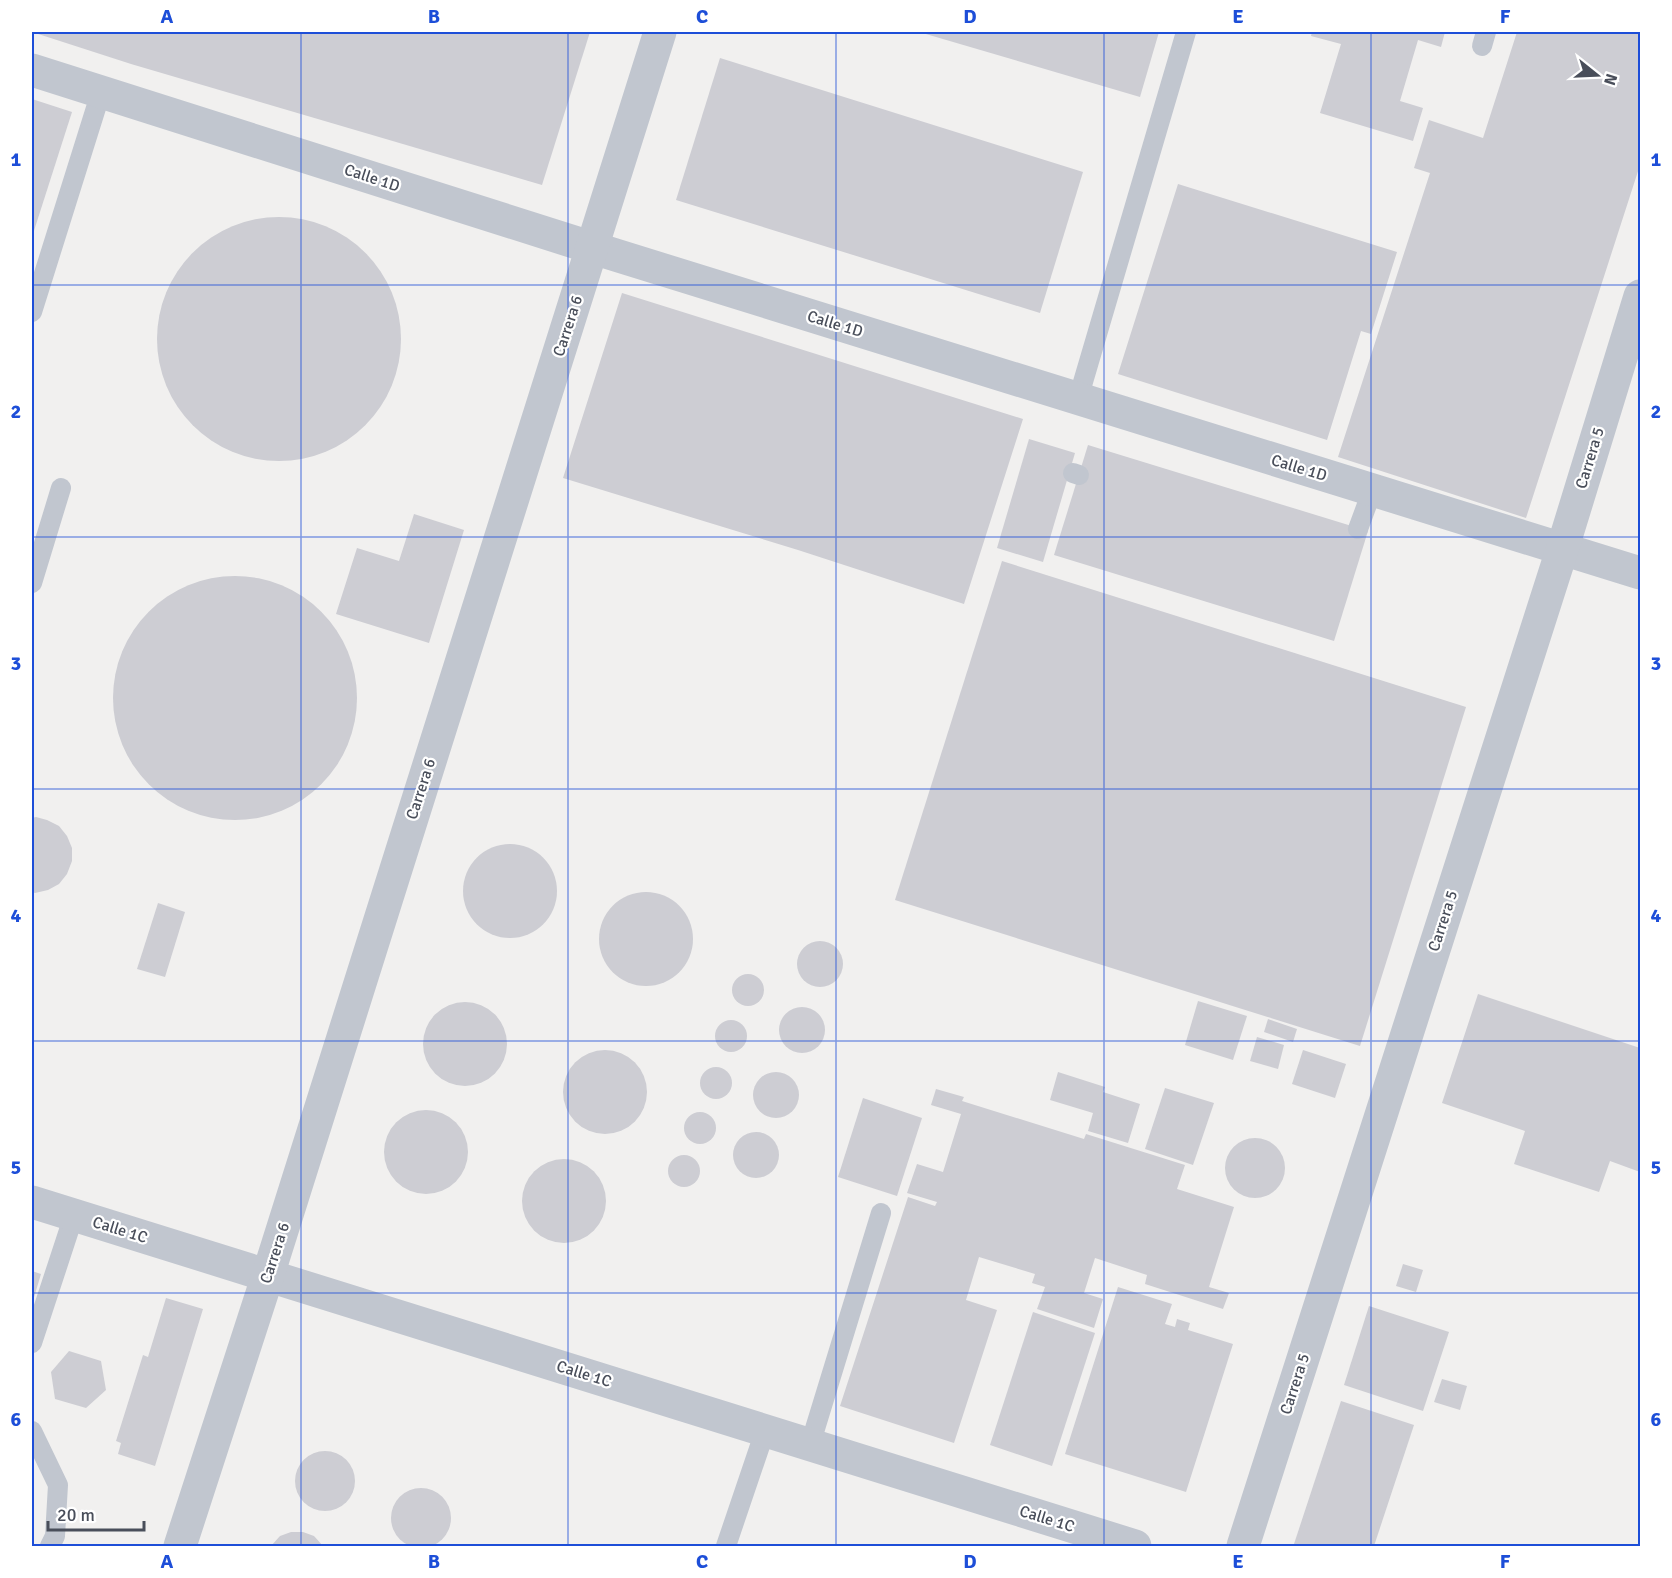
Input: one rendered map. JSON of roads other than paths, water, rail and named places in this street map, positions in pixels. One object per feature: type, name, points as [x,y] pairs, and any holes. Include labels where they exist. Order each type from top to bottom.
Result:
[{"type":"street","name":"Carrera 6","points":[[180,1546],[268,1275],[660,32]]},
{"type":"street","name":"Calle 1D","points":[[32,70],[592,248],[1641,573]]},
{"type":"street","name":"Carrera 5","points":[[1243,1546],[1641,296]]},
{"type":"street","name":"Calle 1C","points":[[32,1202],[1135,1546]]},
{"type":"lane","points":[[1078,399],[1186,32]]},
{"type":"lane","points":[[32,312],[101,92]]},
{"type":"lane","points":[[32,583],[61,488]]},
{"type":"lane","points":[[1358,529],[1372,491]]},
{"type":"lane","points":[[810,1444],[881,1212]]},
{"type":"lane","points":[[32,1343],[74,1215]]},
{"type":"lane","points":[[32,1431],[58,1485],[55,1536],[50,1546]]},
{"type":"lane","points":[[726,1546],[765,1431]]}]
